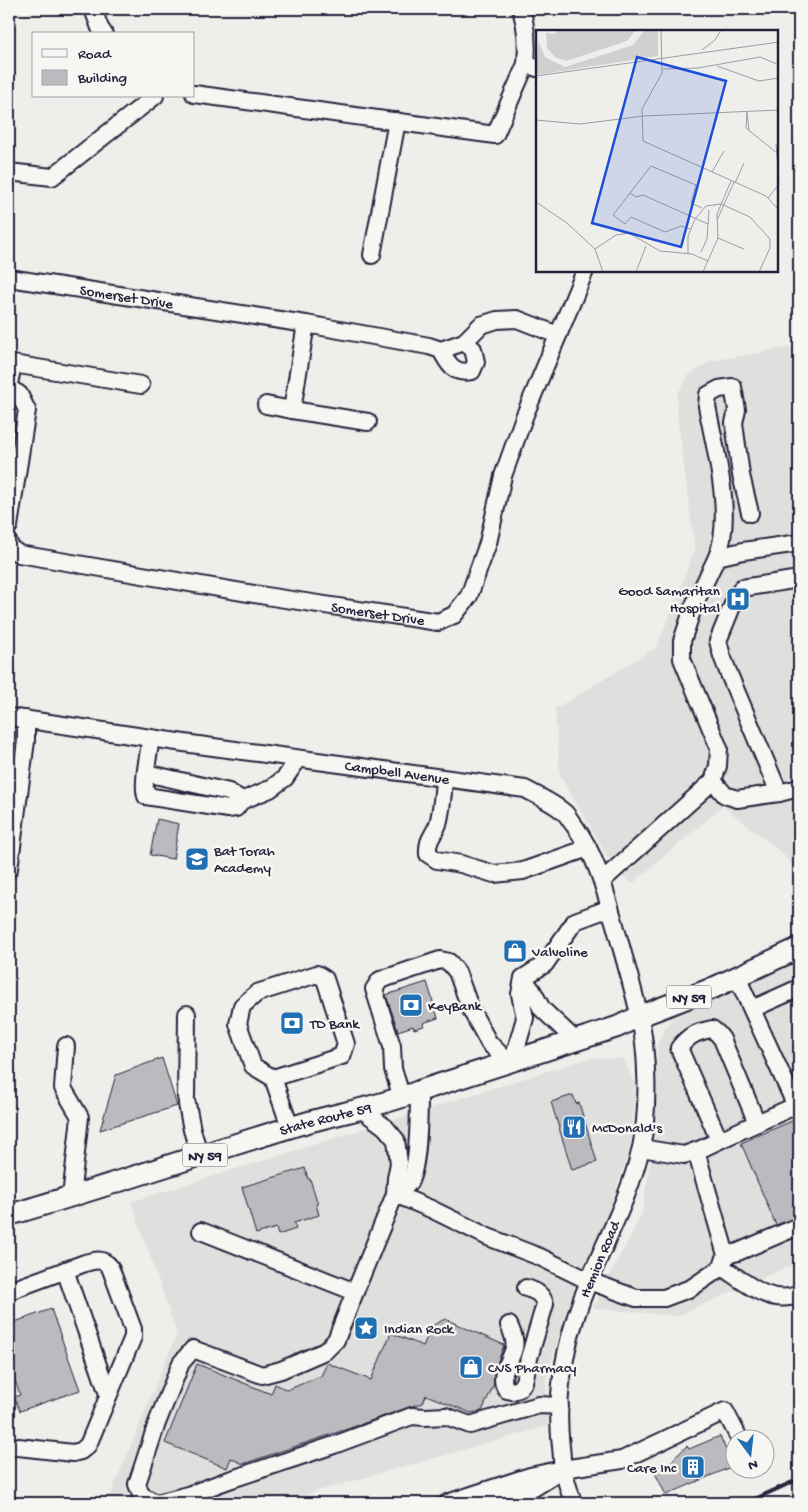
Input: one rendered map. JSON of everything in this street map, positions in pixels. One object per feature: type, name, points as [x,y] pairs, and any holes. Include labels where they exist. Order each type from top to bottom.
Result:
[{"type":"main road","name":"NY 59","points":[[640,1016],[713,988],[799,948]]},
{"type":"main road","name":"State Route 59","points":[[9,1215],[290,1127],[361,1110],[576,1041],[617,1027],[640,1016]]},
{"type":"street","points":[[93,9],[103,32]]},
{"type":"street","points":[[195,94],[495,135],[532,66],[526,25],[521,9]]},
{"type":"street","points":[[9,172],[52,177],[150,98]]},
{"type":"street","points":[[372,255],[397,121]]},
{"type":"street","name":"Somerset Drive","points":[[9,543],[9,547],[19,554],[272,597],[438,622],[454,615],[469,596],[488,543],[503,476],[524,417],[585,272]]},
{"type":"street","name":"Somerset Drive","points":[[9,278],[306,324],[442,350]]},
{"type":"street","points":[[464,342],[473,349],[476,362],[472,371],[464,373],[453,368],[446,361],[442,350],[464,342],[481,325],[497,320],[517,319],[558,335]]},
{"type":"street","points":[[292,410],[306,324]]},
{"type":"street","points":[[9,384],[13,364],[141,385]]},
{"type":"street","points":[[603,880],[713,781],[718,766],[719,748],[682,659],[682,640],[694,605],[721,547],[724,507],[707,406],[708,395],[719,389],[733,387],[737,410],[734,423],[741,475],[750,514]]},
{"type":"street","points":[[9,388],[19,394],[27,410],[9,526]]},
{"type":"street","points":[[266,405],[368,422]]},
{"type":"street","points":[[717,557],[799,542]]},
{"type":"street","points":[[780,793],[728,674],[718,641],[733,604],[742,588],[799,579]]},
{"type":"street","name":"Campbell Avenue","points":[[9,716],[298,759],[525,789],[565,813],[584,839],[603,880],[640,1016]]},
{"type":"street","points":[[9,869],[26,741],[26,719]]},
{"type":"street","points":[[151,738],[144,793],[150,798],[228,809],[236,808],[241,801],[270,789],[285,778],[298,759]]},
{"type":"street","points":[[146,773],[229,792],[240,798],[241,801]]},
{"type":"street","points":[[444,779],[442,804],[437,824],[428,844],[428,854],[437,860],[461,864],[494,874],[522,871],[588,848]]},
{"type":"street","points":[[713,781],[725,795],[736,799],[780,793],[799,788]]},
{"type":"street","points":[[522,978],[545,964],[575,922],[610,908]]},
{"type":"street","points":[[395,1194],[409,1183],[416,1159],[419,1123],[411,1094],[393,1069],[392,1046],[374,989],[380,980],[440,960],[449,962],[456,972],[471,1010],[484,1035],[489,1043],[510,1061],[525,1018],[520,994],[522,978]]},
{"type":"street","points":[[273,1078],[342,1056],[346,1044],[325,979],[316,974],[257,993],[242,1006],[238,1024],[253,1066],[273,1078],[290,1127]]},
{"type":"street","points":[[641,1148],[684,1155],[797,1105],[737,977]]},
{"type":"street","points":[[522,978],[532,990],[542,1009],[576,1041]]},
{"type":"street","points":[[752,1009],[799,988]]},
{"type":"street","points":[[187,1014],[186,1101],[200,1156]]},
{"type":"street","name":"Hemion Road","points":[[573,1503],[563,1469],[559,1430],[560,1386],[566,1350],[575,1318],[630,1186],[641,1148],[645,1117],[646,1083],[640,1016]]},
{"type":"street","points":[[719,1140],[679,1048],[687,1038],[701,1031],[712,1029],[722,1040],[757,1123]]},
{"type":"street","points":[[66,1046],[63,1088],[80,1117],[71,1197]]},
{"type":"street","points":[[361,1110],[391,1133],[396,1140],[399,1163],[395,1194],[336,1340],[325,1351],[281,1370],[262,1375],[193,1348],[181,1363],[157,1422],[137,1484],[141,1495],[152,1502],[188,1495],[412,1416],[446,1416],[470,1425],[539,1405],[560,1406]]},
{"type":"street","points":[[696,1151],[724,1261],[766,1295],[778,1299],[793,1297],[799,1294]]},
{"type":"street","points":[[395,1194],[488,1237],[540,1257],[589,1281],[636,1298],[664,1298],[691,1288],[738,1252],[799,1226]]},
{"type":"street","points":[[201,1231],[355,1292]]},
{"type":"street","points":[[9,1291],[98,1260],[107,1263],[110,1267],[133,1329],[133,1337],[88,1445],[81,1451],[73,1453],[9,1446]]},
{"type":"street","points":[[65,1270],[108,1394]]},
{"type":"street","points":[[509,1325],[514,1335],[514,1347],[503,1374],[504,1386],[507,1390],[512,1391],[519,1389],[524,1382],[529,1358],[546,1304],[543,1297],[536,1291],[526,1288]]},
{"type":"street","points":[[447,1503],[530,1476],[622,1460],[725,1411],[735,1430]]},
{"type":"street","points":[[492,1503],[532,1489],[563,1469]]},
{"type":"shaded area","name":"Good Samaritan Hospital","points":[[799,346],[799,877],[783,854],[723,806],[633,883],[617,873],[560,776],[555,709],[657,647],[695,550],[677,413],[677,395],[688,376],[710,361]]},
{"type":"shaded area","points":[[799,961],[799,1262],[677,1316],[593,1308],[642,1214],[654,1135],[658,1041],[678,1008]]},
{"type":"shaded area","name":"Indian Rock","points":[[589,1058],[624,1059],[635,1085],[631,1145],[605,1223],[568,1305],[546,1379],[548,1426],[276,1503],[107,1503],[177,1333],[131,1202]]},
{"type":"building","points":[[157,819],[179,824],[173,859],[150,855]]},
{"type":"building","points":[[427,982],[438,1018],[423,1023],[424,1026],[414,1029],[413,1026],[398,1031],[386,995]]},
{"type":"building","points":[[162,1058],[177,1106],[100,1130],[116,1075]]},
{"type":"building","points":[[573,1095],[576,1104],[579,1103],[597,1162],[572,1170],[551,1102]]},
{"type":"building","points":[[799,1118],[799,1216],[776,1225],[741,1143]]},
{"type":"building","points":[[305,1168],[318,1204],[316,1204],[319,1215],[294,1223],[296,1229],[278,1235],[276,1228],[256,1234],[242,1187]]},
{"type":"building","points":[[51,1309],[80,1390],[20,1411],[14,1397],[20,1395],[9,1363],[9,1324]]},
{"type":"building","points":[[445,1319],[504,1345],[494,1372],[494,1384],[482,1411],[471,1413],[426,1395],[423,1403],[243,1464],[231,1458],[227,1468],[165,1443],[197,1364],[271,1394],[275,1384],[287,1390],[321,1376],[327,1363],[371,1380],[391,1333],[423,1346],[432,1326]]},
{"type":"building","name":"Care Inc","points":[[720,1436],[726,1450],[726,1469],[666,1495],[653,1469],[669,1463],[687,1446],[689,1449]]},
{"type":"railway","points":[[746,1503],[799,1479]]},
{"type":"place","name":"Good Samaritan Hospital","points":[[738,599]]},
{"type":"place","name":"Bat Torah Academy","points":[[197,859]]},
{"type":"place","name":"Valvoline","points":[[515,951]]},
{"type":"place","name":"KeyBank","points":[[411,1005]]},
{"type":"place","name":"TD Bank","points":[[292,1023]]},
{"type":"place","name":"McDonald's","points":[[574,1127]]},
{"type":"place","name":"Indian Rock","points":[[366,1328]]},
{"type":"place","name":"CVS Pharmacy","points":[[471,1367]]},
{"type":"place","name":"Care Inc","points":[[693,1467]]}]
